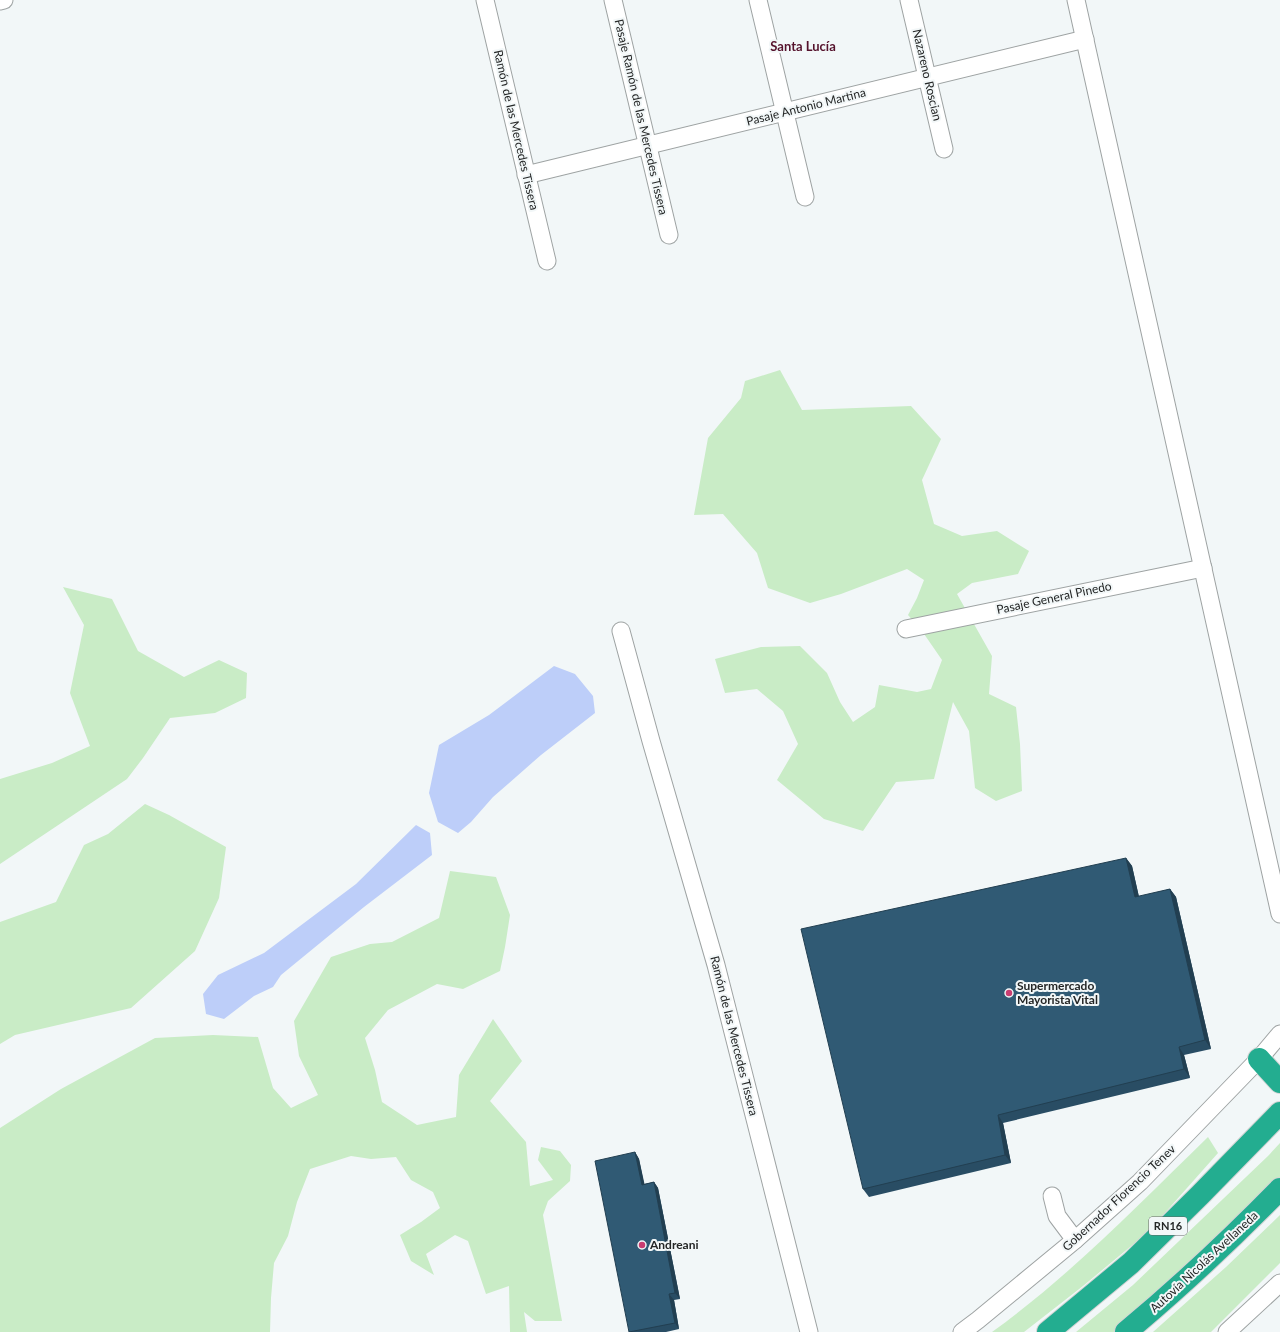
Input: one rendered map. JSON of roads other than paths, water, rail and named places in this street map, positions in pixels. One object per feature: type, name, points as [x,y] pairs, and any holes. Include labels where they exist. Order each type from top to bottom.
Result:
[{"type":"highway","points":[[1260,1059],[1280,1082]]},
{"type":"highway","name":"RN16","points":[[1048,1332],[1131,1263],[1200,1196],[1280,1113]]},
{"type":"highway","name":"Autovía Nicolás Avellaneda","points":[[1126,1332],[1206,1263],[1280,1189]]},
{"type":"street","points":[[0,1],[4,0]]},
{"type":"street","name":"Ramón de las Mercedes Tissera","points":[[485,0],[547,261]]},
{"type":"street","name":"Pasaje Ramón de las Mercedes Tissera","points":[[613,0],[669,235]]},
{"type":"street","points":[[758,0],[805,197]]},
{"type":"street","name":"Nazareno Roscian","points":[[909,0],[944,150]]},
{"type":"street","points":[[1076,0],[1280,914]]},
{"type":"street","name":"Pasaje Antonio Martina","points":[[526,175],[1084,39]]},
{"type":"street","name":"Pasaje General Pinedo","points":[[906,629],[1203,568]]},
{"type":"street","name":"Ramón de las Mercedes Tissera","points":[[621,631],[651,741],[716,965],[809,1332]]},
{"type":"street","name":"Gobernador Florencio Tenev","points":[[962,1332],[1075,1240],[1140,1182],[1260,1059],[1280,1034]]},
{"type":"street","points":[[1052,1196],[1057,1216],[1075,1240]]},
{"type":"street","points":[[1227,1332],[1280,1284]]},
{"type":"water","points":[[554,666],[575,674],[593,696],[595,713],[541,755],[493,797],[471,822],[458,833],[438,822],[429,793],[439,745],[489,715]]},
{"type":"water","points":[[416,825],[430,833],[432,855],[364,907],[281,975],[273,987],[254,996],[224,1019],[206,1014],[203,994],[218,975],[264,953],[356,884]]},
{"type":"place","name":"Supermercado Mayorista Vital","points":[[1009,993]]},
{"type":"place","name":"Andreani","points":[[642,1245]]},
{"type":"district","name":"Santa Lucía","points":[[803,46]]}]
